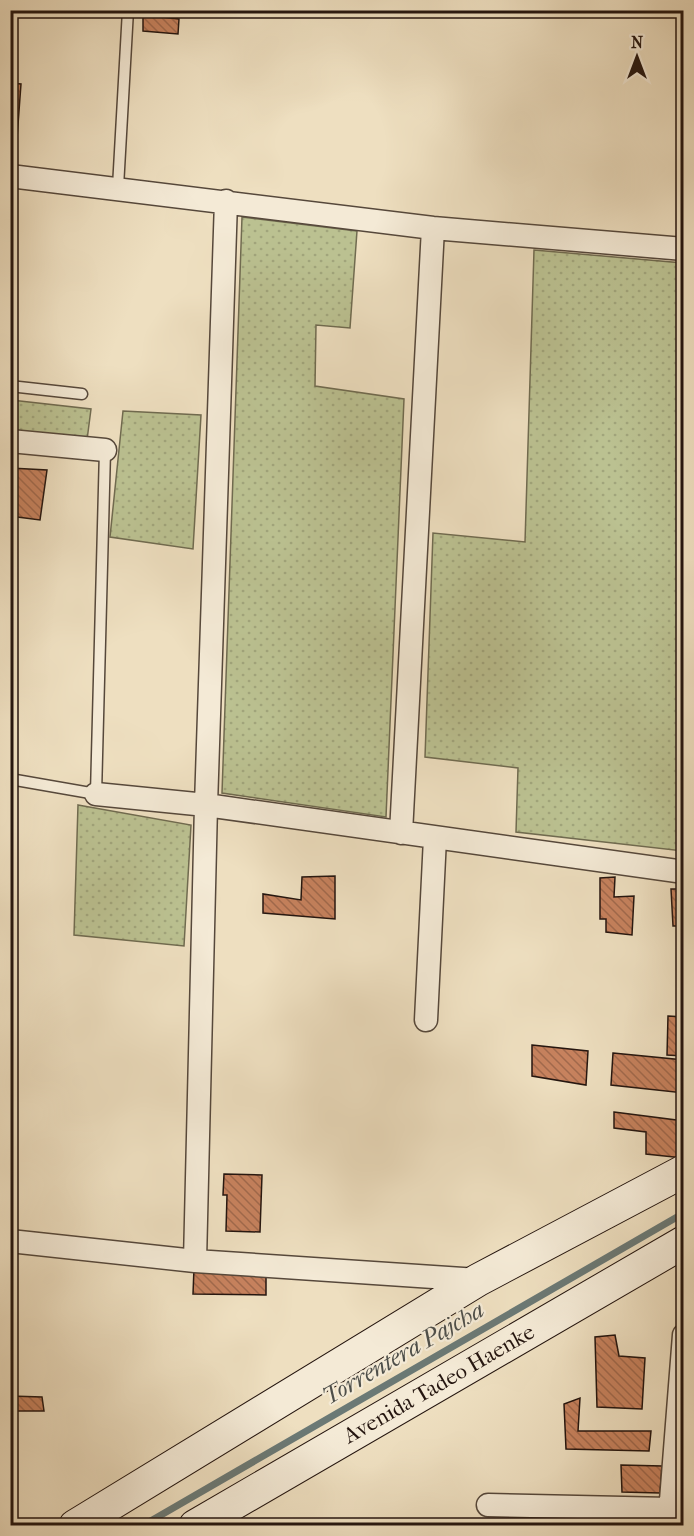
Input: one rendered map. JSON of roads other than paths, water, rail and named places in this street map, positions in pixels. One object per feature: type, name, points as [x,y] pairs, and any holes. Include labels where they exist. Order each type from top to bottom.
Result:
[{"type":"main road","points":[[75,1526],[478,1280],[684,1171]]},
{"type":"main road","name":"Avenida Tadeo Haenke","points":[[195,1526],[684,1242]]},
{"type":"street","points":[[10,176],[118,187],[433,228],[684,249]]},
{"type":"street","points":[[195,1261],[206,805],[226,201]]},
{"type":"street","points":[[402,833],[433,228]]},
{"type":"street","points":[[10,441],[105,450]]},
{"type":"street","points":[[96,794],[206,805],[684,872]]},
{"type":"street","points":[[426,1020],[435,838]]},
{"type":"street","points":[[10,1241],[109,1249],[195,1261],[478,1280]]},
{"type":"street","points":[[488,1505],[670,1517],[684,1335]]},
{"type":"lane","points":[[118,187],[128,10]]},
{"type":"lane","points":[[10,386],[82,394]]},
{"type":"lane","points":[[10,778],[96,794],[105,450]]},
{"type":"waterway","name":"Torrentera Pajcha","points":[[142,1526],[684,1213]]}]
